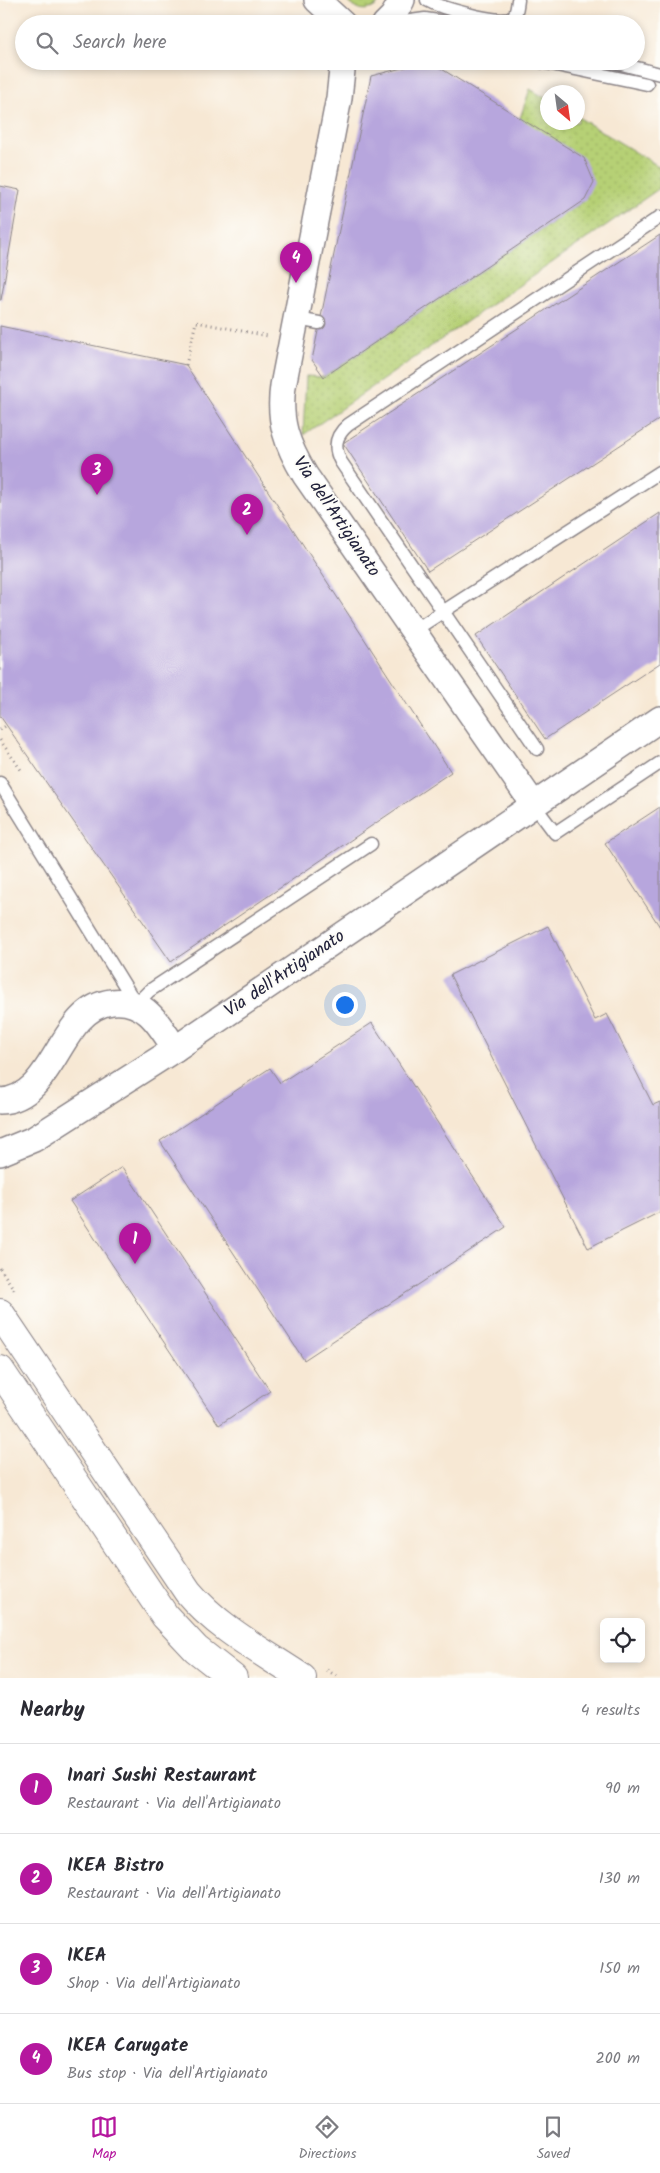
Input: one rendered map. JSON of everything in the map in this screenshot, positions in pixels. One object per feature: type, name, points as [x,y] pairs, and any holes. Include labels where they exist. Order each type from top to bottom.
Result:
[{"type":"main road","points":[[8,1303],[188,1592],[211,1617],[233,1634],[310,1672]]},
{"type":"main road","points":[[0,1370],[8,1395],[165,1616],[196,1649],[233,1678]]},
{"type":"street","points":[[394,15],[402,0]]},
{"type":"street","points":[[338,98],[342,70]]},
{"type":"street","points":[[338,98],[352,70]]},
{"type":"street","name":"Via dell'Artigianato","points":[[338,98],[303,328],[281,399],[282,425],[292,452],[305,475],[534,806]]},
{"type":"street","name":"Via dell'Artigianato","points":[[0,1153],[34,1138],[175,1049],[660,719]]},
{"type":"street","points":[[0,1101],[23,1094],[32,1086],[51,1064],[61,1044],[85,1014],[102,1003],[120,1001],[136,1004],[146,1010],[157,1021],[175,1049]]},
{"type":"street","name":"Via dell'Artigianato","points":[[0,1171],[34,1138]]},
{"type":"lane","points":[[427,0],[450,9],[481,15]]},
{"type":"lane","points":[[515,15],[518,0]]},
{"type":"lane","points":[[580,70],[647,84]]},
{"type":"lane","points":[[645,70],[660,74]]},
{"type":"lane","points":[[537,749],[341,462],[336,449],[339,434],[348,425],[660,217]]},
{"type":"lane","points":[[413,631],[660,472]]},
{"type":"lane","points":[[534,806],[556,833],[660,763]]},
{"type":"lane","points":[[0,783],[136,1004],[156,986],[371,844]]},
{"type":"path","points":[[186,365],[196,322],[303,328]]},
{"type":"path","points":[[0,730],[7,725]]},
{"type":"path","points":[[0,740],[21,770]]},
{"type":"path","points":[[0,1268],[8,1303]]},
{"type":"path","points":[[310,1672],[339,1678]]},
{"type":"green space","points":[[347,0],[381,0],[373,8],[364,10],[355,7]]},
{"type":"green space","points":[[530,89],[540,95],[540,130],[585,130],[585,121],[660,167],[660,188],[303,435],[306,376],[324,377],[585,200],[520,118]]},
{"type":"building","points":[[394,70],[443,70],[584,158],[594,182],[585,200],[324,377],[312,360],[371,76]]},
{"type":"building","points":[[0,186],[20,190],[1,300],[0,300]]},
{"type":"building","points":[[660,235],[660,419],[428,571],[343,443]]},
{"type":"building","points":[[0,326],[186,365],[451,772],[171,962],[0,716]]},
{"type":"building","points":[[660,513],[660,663],[545,739],[476,636]]},
{"type":"building","points":[[660,807],[660,927],[605,843]]},
{"type":"building","points":[[548,926],[595,1020],[607,1014],[653,1105],[660,1102],[660,1212],[588,1248],[450,975]]},
{"type":"building","points":[[372,1023],[506,1227],[304,1360],[160,1141],[270,1068],[280,1083]]},
{"type":"building","points":[[122,1167],[270,1391],[219,1425],[70,1201]]},
{"type":"place","name":"IKEA Carugate","points":[[296,283]]},
{"type":"place","name":"IKEA","points":[[97,495]]},
{"type":"place","name":"IKEA Bistro","points":[[247,535]]},
{"type":"place","name":"Inari Sushi Restaurant","points":[[135,1264]]}]
